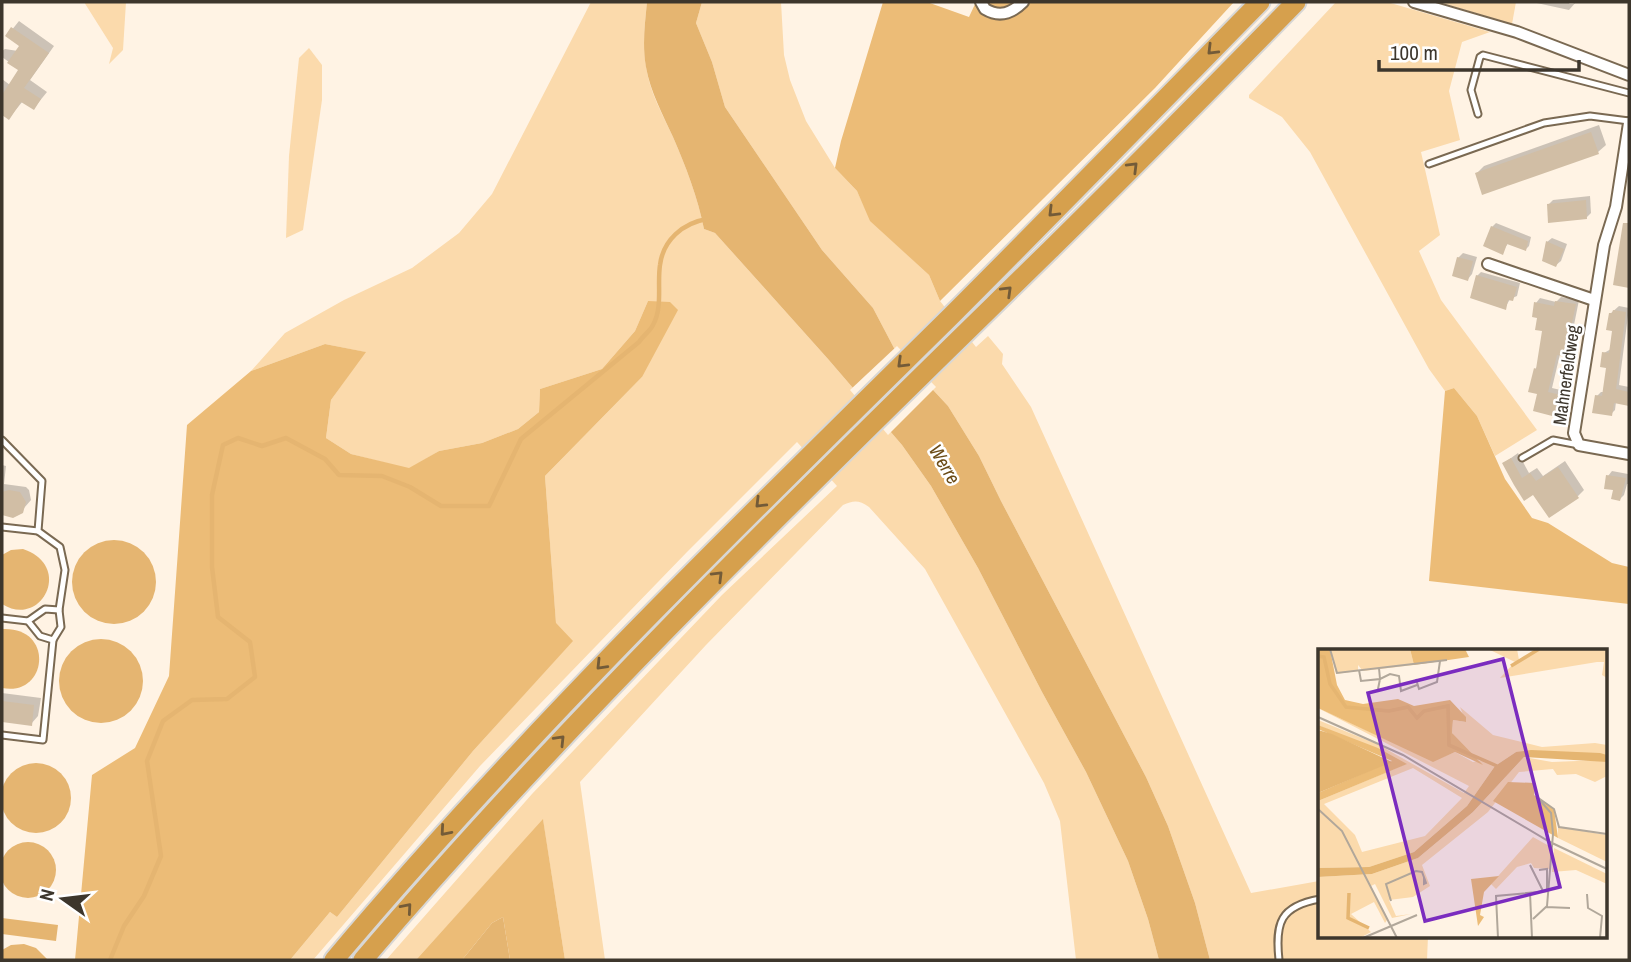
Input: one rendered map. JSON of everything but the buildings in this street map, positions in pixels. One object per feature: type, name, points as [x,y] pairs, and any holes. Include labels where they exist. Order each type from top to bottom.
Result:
[{"type":"highway","points":[[334,960],[444,833],[684,579],[951,315],[1260,2]]},
{"type":"highway","points":[[363,960],[476,830],[691,603],[1296,2]]},
{"type":"street","points":[[981,2],[985,9],[999,14],[1014,10],[1023,2]]},
{"type":"street","points":[[1414,2],[1517,32],[1629,75]]},
{"type":"street","name":"Mahnerfeldweg","points":[[1629,122],[1616,207],[1604,245],[1594,300],[1574,433],[1579,445],[1629,454]]},
{"type":"street","points":[[1616,207],[1629,209]]},
{"type":"street","points":[[1488,264],[1594,300]]},
{"type":"lane","points":[[1478,114],[1472,90],[1480,57],[1483,55],[1629,93]]},
{"type":"lane","points":[[1429,164],[1544,123],[1590,116],[1629,122]]},
{"type":"lane","points":[[2,440],[42,481],[38,531]]},
{"type":"lane","points":[[1522,458],[1553,440],[1579,445]]},
{"type":"lane","points":[[2,527],[38,531],[60,547],[65,570],[59,610],[61,627],[52,640],[43,740],[2,735]]},
{"type":"lane","points":[[2,618],[28,621],[45,608],[59,610]]},
{"type":"lane","points":[[28,621],[40,636],[52,640]]},
{"type":"lane","points":[[1279,960],[1276,938],[1283,914],[1298,904],[1318,899]]},
{"type":"shaded area","points":[[84,2],[126,2],[123,50],[109,64],[113,48]]},
{"type":"shaded area","points":[[591,2],[647,2],[644,42],[650,85],[687,171],[704,229],[715,233],[828,359],[902,445],[931,486],[978,568],[1086,772],[1128,861],[1159,960],[1076,960],[1060,821],[1044,783],[925,569],[869,507],[850,502],[843,505],[706,645],[580,782],[605,960],[565,960],[543,820],[416,960],[386,960],[532,794],[722,595],[837,486],[797,442],[480,766],[313,960],[290,960],[330,912],[337,917],[473,751],[572,641],[556,624],[545,476],[642,377],[648,301],[635,331],[602,369],[540,389],[539,412],[518,429],[482,443],[439,451],[409,469],[351,454],[326,438],[331,400],[365,352],[325,344],[251,371],[285,333],[344,300],[412,268],[459,233],[492,194]]},
{"type":"shaded area","points":[[702,2],[781,2],[784,55],[790,80],[806,121],[835,168],[857,191],[871,221],[929,275],[940,301],[976,347],[988,336],[1003,354],[1002,364],[1031,407],[1251,893],[1318,881],[1318,937],[1428,937],[1427,960],[1210,960],[1195,903],[1168,826],[1146,777],[979,456],[948,406],[894,348],[873,308],[822,250],[725,107],[712,62],[696,23]]},
{"type":"shaded area","points":[[883,2],[927,2],[969,17],[976,2],[1234,2],[1155,88],[940,301],[929,275],[870,221],[857,191],[835,168]]},
{"type":"shaded area","points":[[1336,2],[1387,2],[1490,32],[1462,42],[1449,91],[1460,140],[1421,152],[1440,235],[1419,251],[1441,300],[1537,430],[1495,456],[1477,416],[1454,388],[1445,391],[1429,369],[1310,152],[1282,117],[1249,98]]},
{"type":"shaded area","points":[[1439,2],[1516,2],[1512,24]]},
{"type":"shaded area","points":[[309,48],[322,65],[322,100],[303,230],[286,238],[289,156],[299,58]]},
{"type":"shaded area","points":[[648,301],[670,302],[678,310],[642,377],[545,476],[556,623],[573,641],[473,751],[337,917],[330,912],[290,960],[75,960],[92,775],[135,748],[169,676],[187,425],[251,371],[325,344],[366,352],[331,400],[326,438],[351,454],[409,468],[439,451],[482,443],[518,429],[539,412],[540,389],[602,369],[635,331]]},
{"type":"shaded area","points":[[1454,388],[1477,416],[1505,479],[1532,518],[1548,523],[1612,563],[1629,567],[1629,604],[1429,581],[1445,391]]},
{"type":"shaded area","points":[[543,819],[565,960],[510,960],[503,917],[492,923],[462,960],[416,960]]},
{"type":"water","name":"Werre","points":[[647,2],[702,2],[696,23],[712,62],[725,107],[822,250],[873,308],[894,348],[948,406],[979,456],[1146,777],[1168,826],[1195,903],[1210,960],[1159,960],[1128,861],[1086,772],[978,568],[931,486],[902,445],[828,359],[715,233],[704,229],[687,171],[648,76],[644,42]]},
{"type":"water","points":[[114,540],[130,543],[144,552],[153,566],[156,582],[153,598],[144,612],[130,621],[114,624],[98,621],[84,612],[75,598],[72,582],[75,566],[84,552],[98,543]]},
{"type":"water","points":[[23,549],[38,557],[47,568],[49,580],[46,592],[39,602],[29,608],[16,610],[2,604],[2,555],[11,550]]},
{"type":"water","points":[[2,629],[19,631],[31,638],[37,649],[39,661],[36,672],[29,682],[17,688],[2,688]]},
{"type":"water","points":[[101,639],[117,642],[131,651],[140,665],[143,681],[140,697],[131,711],[117,720],[101,723],[85,720],[71,711],[62,697],[59,681],[62,665],[71,651],[85,642]]},
{"type":"water","points":[[43,763],[56,769],[65,778],[69,784],[69,812],[61,823],[50,831],[29,833],[11,823],[3,812],[1,791],[11,773],[22,765]]},
{"type":"water","points":[[22,842],[34,842],[48,850],[56,864],[54,881],[48,890],[34,898],[22,898],[5,886],[0,876],[0,864],[12,847]]},
{"type":"water","points":[[503,917],[510,960],[462,960],[492,923]]},
{"type":"water","points":[[2,918],[58,925],[56,941],[2,934]]},
{"type":"water","points":[[24,944],[36,948],[48,960],[2,960],[2,950],[11,945]]},
{"type":"pier","points":[[897,346],[936,387],[888,435],[850,390]]},
{"type":"waterway","points":[[110,960],[124,926],[144,896],[161,856],[147,761],[163,721],[192,700],[227,699],[255,677],[250,642],[218,617],[212,567],[212,495],[223,445],[238,438],[262,446],[286,438],[325,459],[339,475],[382,476],[410,487],[441,506],[489,506],[521,439],[639,342],[650,329],[658,311],[659,272],[665,248],[682,229],[707,219]]}]
